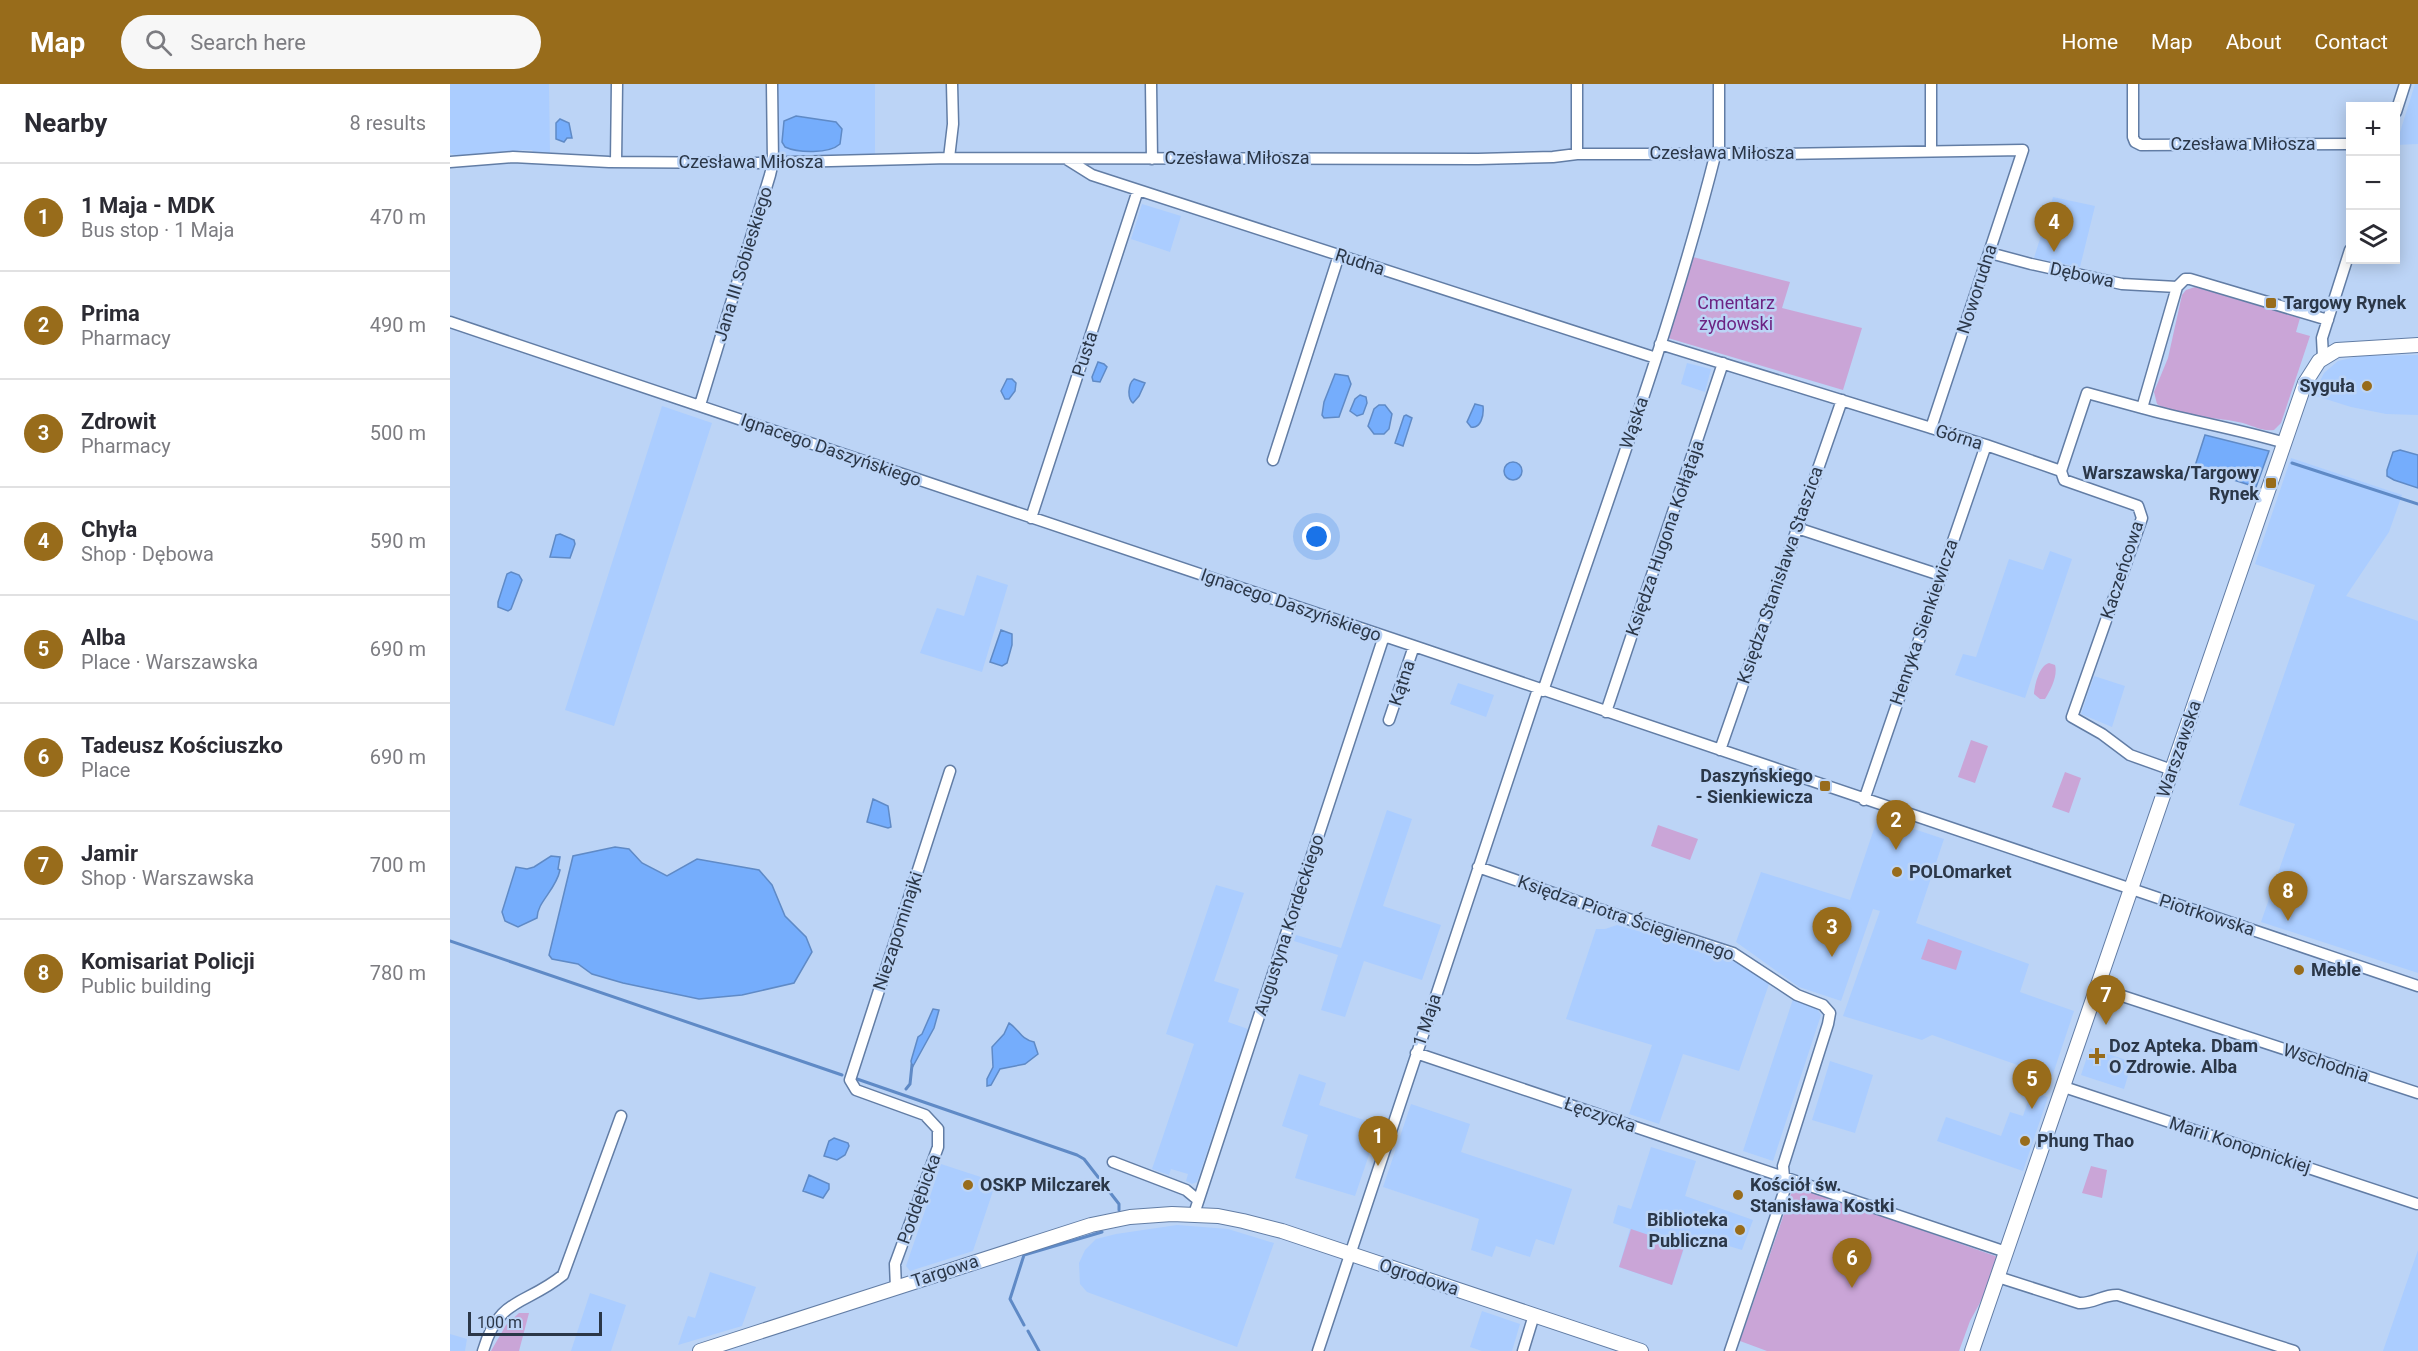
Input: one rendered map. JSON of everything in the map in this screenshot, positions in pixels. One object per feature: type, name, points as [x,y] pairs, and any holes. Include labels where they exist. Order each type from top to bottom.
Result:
[{"type":"main road","points":[[2323,357],[2346,348],[2418,345]]},
{"type":"main road","name":"Warszawska","points":[[1972,1351],[2306,383],[2314,367],[2323,357]]},
{"type":"main road","name":"Ogrodowa","points":[[1194,1214],[1256,1224],[1351,1254],[1631,1350]]},
{"type":"main road","name":"Targowa","points":[[700,1351],[1091,1225],[1143,1216],[1194,1214]]},
{"type":"street","points":[[616,162],[617,84]]},
{"type":"street","name":"Jana III Sobieskiego","points":[[700,405],[773,162],[772,84]]},
{"type":"street","points":[[949,158],[953,124],[952,84]]},
{"type":"street","points":[[1151,84],[1152,159]]},
{"type":"street","points":[[1577,84],[1577,154]]},
{"type":"street","name":"Wąska","points":[[1541,690],[1656,358],[1698,223],[1717,152],[1719,84]]},
{"type":"street","points":[[1931,84],[1931,151]]},
{"type":"street","name":"Czesława Miłosza","points":[[2133,84],[2133,136],[2135,142],[2141,145],[2346,144]]},
{"type":"street","points":[[2399,102],[2405,84]]},
{"type":"street","name":"Czesława Miłosza","points":[[450,162],[513,157],[616,162],[773,162],[949,158],[1478,159],[1577,154],[1717,152],[1780,154],[2023,150]]},
{"type":"street","name":"Noworudna","points":[[1931,428],[2023,150]]},
{"type":"street","name":"Rudna","points":[[1067,160],[1092,175],[1656,358]]},
{"type":"street","name":"Pusta","points":[[1031,518],[1138,189]]},
{"type":"street","name":"Dębowa","points":[[1990,253],[2122,284],[2177,287]]},
{"type":"street","points":[[1273,460],[1339,255]]},
{"type":"street","name":"Warszawska","points":[[2323,357],[2322,338],[2346,263]]},
{"type":"street","points":[[2142,408],[2177,287],[2185,279],[2328,320]]},
{"type":"street","name":"Ignacego Daszyńskiego","points":[[450,322],[1414,646],[2131,891]]},
{"type":"street","points":[[1660,344],[1724,363]]},
{"type":"street","name":"Górna","points":[[1724,363],[1986,445],[2061,471]]},
{"type":"street","name":"Księdza Hugona Kołłątaja","points":[[1606,712],[1724,363]]},
{"type":"street","points":[[2061,471],[2087,393],[2205,425],[2235,429],[2285,443]]},
{"type":"street","name":"Księdza Stanisława Staszica","points":[[1720,750],[1842,400]]},
{"type":"street","name":"Henryka Sienkiewicza","points":[[1864,800],[1986,445]]},
{"type":"street","name":"Kaczeńcowa","points":[[2061,471],[2064,480],[2138,506],[2142,518],[2072,717],[2102,734],[2130,755],[2172,770]]},
{"type":"street","points":[[1797,528],[1940,575]]},
{"type":"street","name":"Augustyna Kordeckiego","points":[[1194,1214],[1384,636]]},
{"type":"street","name":"Kątna","points":[[1389,720],[1414,646]]},
{"type":"street","name":"1 Maja","points":[[1318,1351],[1478,867],[1541,690]]},
{"type":"street","name":"Niezapominajki","points":[[856,1090],[851,1083],[851,1076],[950,771]]},
{"type":"street","name":"Księdza Piotra Ściegiennego","points":[[1478,867],[1619,916],[1733,952],[1797,995],[1823,1005],[1830,1013],[1828,1024],[1783,1166],[1784,1177]]},
{"type":"street","name":"Piotrkowska","points":[[2131,891],[2418,987]]},
{"type":"street","name":"Wschodnia","points":[[2098,988],[2418,1093]]},
{"type":"street","name":"Łęczycka","points":[[1416,1053],[2006,1252]]},
{"type":"street","name":"Marii Konopnickiej","points":[[2064,1087],[2417,1203]]},
{"type":"street","name":"Poddębicka","points":[[856,1090],[926,1116],[934,1124],[939,1134],[938,1146],[895,1264],[896,1288]]},
{"type":"street","points":[[483,1351],[492,1326],[502,1312],[551,1285],[563,1275],[621,1116]]},
{"type":"street","points":[[1113,1162],[1186,1190],[1198,1200]]},
{"type":"street","points":[[1730,1351],[1780,1208],[1785,1189],[1784,1177]]},
{"type":"street","points":[[1998,1276],[2079,1303],[2089,1303],[2106,1296],[2118,1295],[2294,1351]]},
{"type":"street","points":[[1523,1351],[1534,1316]]},
{"type":"shaded area","points":[[450,84],[549,84],[550,155],[535,154],[532,150],[519,150],[515,154],[457,156],[450,153]]},
{"type":"shaded area","points":[[778,84],[875,84],[875,156],[787,156],[782,154],[779,151]]},
{"type":"shaded area","points":[[2415,84],[2418,84],[2418,144],[2400,145],[2400,132]]},
{"type":"shaded area","points":[[796,116],[836,122],[842,129],[840,144],[829,150],[813,152],[785,147],[782,142],[784,121]]},
{"type":"shaded area","points":[[560,119],[569,123],[572,138],[567,138],[564,142],[556,139],[556,123]]},
{"type":"shaded area","points":[[2053,197],[2095,206],[2080,267],[2034,258]]},
{"type":"shaded area","points":[[1142,204],[1181,216],[1170,252],[1131,239]]},
{"type":"shaded area","name":"Syguła","points":[[2418,355],[2418,415],[2386,414],[2351,407],[2313,395],[2324,373],[2338,361],[2360,356]]},
{"type":"shaded area","points":[[1098,362],[1107,367],[1100,382],[1093,381],[1092,377]]},
{"type":"shaded area","points":[[1687,363],[1711,369],[1705,392],[1681,384]]},
{"type":"shaded area","points":[[1335,374],[1348,376],[1351,384],[1339,417],[1324,418],[1322,415],[1324,402]]},
{"type":"shaded area","points":[[1007,379],[1012,379],[1016,383],[1015,391],[1009,399],[1005,399],[1001,391]]},
{"type":"shaded area","points":[[1134,379],[1145,383],[1133,403],[1129,391]]},
{"type":"shaded area","points":[[1360,395],[1366,397],[1367,403],[1363,414],[1357,416],[1350,411],[1355,399]]},
{"type":"shaded area","points":[[1475,404],[1483,406],[1483,413],[1479,424],[1471,427],[1467,422]]},
{"type":"shaded area","points":[[1379,405],[1385,405],[1392,414],[1389,429],[1384,434],[1374,434],[1368,426],[1374,409]]},
{"type":"shaded area","points":[[662,406],[712,423],[614,726],[565,710]]},
{"type":"shaded area","points":[[1406,415],[1412,418],[1403,446],[1395,443]]},
{"type":"shaded area","points":[[2205,435],[2269,451],[2256,487],[2195,466]]},
{"type":"shaded area","points":[[2400,450],[2418,455],[2418,488],[2387,476],[2393,452]]},
{"type":"shaded area","points":[[2291,458],[2402,495],[2389,532],[2346,596],[2418,621],[2418,973],[2261,922],[2295,824],[2239,805],[2315,585],[2255,564]]},
{"type":"shaded area","points":[[1509,462],[1517,462],[1522,467],[1520,478],[1509,480],[1504,475],[1504,467]]},
{"type":"shaded area","points":[[560,534],[574,540],[575,544],[570,558],[550,557],[556,535]]},
{"type":"shaded area","points":[[2050,551],[2072,559],[2025,698],[1955,675],[1963,654],[1976,657],[2009,559],[2043,570]]},
{"type":"shaded area","points":[[511,572],[519,575],[522,580],[511,609],[508,611],[498,607],[498,602],[507,574]]},
{"type":"shaded area","points":[[977,575],[1008,585],[982,672],[920,653],[937,608],[964,616]]},
{"type":"shaded area","points":[[1001,630],[1012,634],[1012,645],[1007,663],[1002,666],[990,662]]},
{"type":"shaded area","points":[[2094,676],[2125,686],[2112,727],[2081,714]]},
{"type":"shaded area","points":[[1458,683],[1494,695],[1486,717],[1450,704]]},
{"type":"shaded area","points":[[873,799],[888,806],[891,827],[867,822]]},
{"type":"shaded area","points":[[1387,810],[1412,819],[1383,906],[1441,925],[1422,980],[1364,961],[1345,1017],[1321,1010],[1338,955],[1294,941],[1296,935],[1341,948]]},
{"type":"shaded area","points":[[1878,817],[1944,839],[1916,923],[2029,964],[2020,992],[2074,1011],[2052,1077],[1932,1035],[1922,1040],[1843,1016],[1880,911],[1873,909],[1841,1001],[1799,987],[1736,942],[1761,872],[1850,900]]},
{"type":"shaded area","points":[[615,847],[629,849],[642,863],[667,876],[697,859],[759,870],[772,885],[785,916],[806,937],[812,952],[794,983],[742,995],[699,999],[623,983],[592,974],[578,964],[552,959],[549,955],[573,856]]},
{"type":"shaded area","points":[[551,856],[560,857],[558,869],[560,870],[555,884],[540,907],[537,918],[518,927],[505,921],[502,912],[516,867],[527,869],[534,867]]},
{"type":"shaded area","points":[[1216,885],[1244,893],[1214,981],[1239,989],[1228,1022],[1248,1029],[1197,1182],[1192,1184],[1186,1181],[1188,1174],[1171,1169],[1169,1175],[1152,1169],[1194,1044],[1166,1034]]},
{"type":"shaded area","points":[[1617,925],[1732,958],[1769,984],[1739,1071],[1683,1054],[1659,1124],[1629,1114],[1652,1045],[1566,1019],[1596,929]]},
{"type":"shaded area","points":[[1793,999],[1816,1007],[1821,1015],[1773,1161],[1743,1151]]},
{"type":"shaded area","points":[[933,1009],[939,1010],[934,1028],[912,1068],[911,1061],[918,1037],[922,1034]]},
{"type":"shaded area","points":[[1009,1023],[1026,1039],[1034,1042],[1038,1054],[1025,1064],[1000,1069],[991,1085],[987,1086],[987,1079],[993,1067],[992,1047],[1004,1034]]},
{"type":"shaded area","points":[[2090,1048],[2132,1062],[2124,1089],[2081,1075]]},
{"type":"shaded area","points":[[1830,1061],[1873,1075],[1855,1133],[1812,1120]]},
{"type":"shaded area","points":[[1299,1074],[1326,1083],[1319,1105],[1379,1125],[1355,1196],[1295,1178],[1308,1135],[1282,1126]]},
{"type":"shaded area","points":[[2031,1092],[2048,1097],[2023,1171],[1937,1141],[1946,1117],[2001,1136],[2010,1112],[2023,1116]]},
{"type":"shaded area","points":[[1411,1104],[1470,1124],[1461,1152],[1572,1189],[1554,1245],[1536,1239],[1530,1257],[1496,1246],[1492,1257],[1471,1250],[1479,1219],[1383,1187]]},
{"type":"shaded area","points":[[834,1138],[848,1143],[849,1146],[845,1155],[837,1160],[824,1156],[829,1141]]},
{"type":"shaded area","points":[[1651,1147],[1696,1161],[1685,1196],[1753,1220],[1742,1250],[1689,1234],[1672,1285],[1619,1267],[1630,1229],[1613,1223],[1618,1205],[1631,1209]]},
{"type":"shaded area","points":[[941,1164],[996,1182],[973,1251],[910,1271],[906,1266]]},
{"type":"shaded area","points":[[809,1175],[829,1184],[829,1189],[823,1198],[803,1191]]},
{"type":"shaded area","points":[[1177,1225],[1228,1229],[1274,1243],[1237,1347],[1087,1292],[1080,1284],[1079,1263],[1085,1250],[1096,1239]]},
{"type":"shaded area","points":[[2418,1250],[2418,1351],[2383,1351]]},
{"type":"shaded area","points":[[710,1272],[756,1287],[742,1326],[678,1345],[688,1316],[695,1318]]},
{"type":"shaded area","points":[[590,1293],[626,1305],[611,1351],[571,1351]]},
{"type":"shaded area","points":[[1482,1311],[1520,1324],[1512,1351],[1482,1351],[1470,1347]]},
{"type":"shaded area","points":[[450,1334],[467,1339],[465,1351],[450,1351]]},
{"type":"green space","name":"Cmentarz żydowski","points":[[1693,257],[1790,282],[1782,308],[1862,328],[1843,390],[1668,338]]},
{"type":"green space","points":[[2195,287],[2300,318],[2296,332],[2310,336],[2281,423],[2274,430],[2265,430],[2228,420],[2185,415],[2157,404],[2154,392],[2168,358],[2182,295],[2186,290]]},
{"type":"green space","points":[[2049,663],[2055,665],[2055,678],[2045,699],[2040,699],[2034,694],[2037,681],[2040,671]]},
{"type":"green space","points":[[1971,740],[1988,746],[1975,783],[1958,777]]},
{"type":"green space","points":[[2065,772],[2081,778],[2069,813],[2052,807]]},
{"type":"green space","points":[[1658,825],[1698,839],[1690,860],[1651,846]]},
{"type":"green space","points":[[1928,939],[1962,951],[1956,970],[1921,959]]},
{"type":"green space","points":[[2091,1166],[2107,1170],[2102,1198],[2082,1193]]},
{"type":"green space","points":[[1794,1185],[1998,1257],[1988,1288],[1970,1321],[1959,1351],[1767,1351],[1740,1341]]},
{"type":"green space","points":[[1631,1229],[1684,1247],[1672,1285],[1619,1267]]},
{"type":"green space","points":[[519,1313],[529,1313],[519,1351],[491,1351],[506,1325]]},
{"type":"waterway","points":[[2292,463],[2418,504]]},
{"type":"waterway","points":[[450,941],[842,1075]]},
{"type":"waterway","points":[[906,1089],[910,1084],[912,1065]]},
{"type":"waterway","points":[[857,1079],[1077,1155],[1084,1159],[1119,1204],[1119,1210]]},
{"type":"waterway","points":[[1024,1325],[1010,1299],[1024,1255],[1102,1232]]},
{"type":"waterway","points":[[1028,1331],[1039,1351]]},
{"type":"place","name":"Chyła","points":[[2054,252]]},
{"type":"place","name":"Targowy Rynek","points":[[2271,303]]},
{"type":"place","name":"Syguła","points":[[2367,386]]},
{"type":"place","name":"Warszawska/Targowy Rynek","points":[[2271,483]]},
{"type":"place","name":"Daszyńskiego - Sienkiewicza","points":[[1825,786]]},
{"type":"place","name":"Prima","points":[[1896,850]]},
{"type":"place","name":"POLOmarket","points":[[1897,872]]},
{"type":"place","name":"Komisariat Policji","points":[[2288,921]]},
{"type":"place","name":"Zdrowit","points":[[1832,957]]},
{"type":"place","name":"Meble","points":[[2299,970]]},
{"type":"place","name":"Jamir","points":[[2106,1025]]},
{"type":"place","name":"Doz Apteka. Dbam O Zdrowie. Alba","points":[[2097,1056]]},
{"type":"place","name":"Alba","points":[[2032,1109]]},
{"type":"place","name":"Phung Thao","points":[[2025,1141]]},
{"type":"place","name":"1 Maja - MDK","points":[[1378,1166]]},
{"type":"place","name":"OSKP Milczarek","points":[[968,1185]]},
{"type":"place","name":"Kościół św. Stanisława Kostki","points":[[1738,1195]]},
{"type":"place","name":"Biblioteka Publiczna","points":[[1740,1230]]},
{"type":"place","name":"Tadeusz Kościuszko","points":[[1852,1288]]}]
